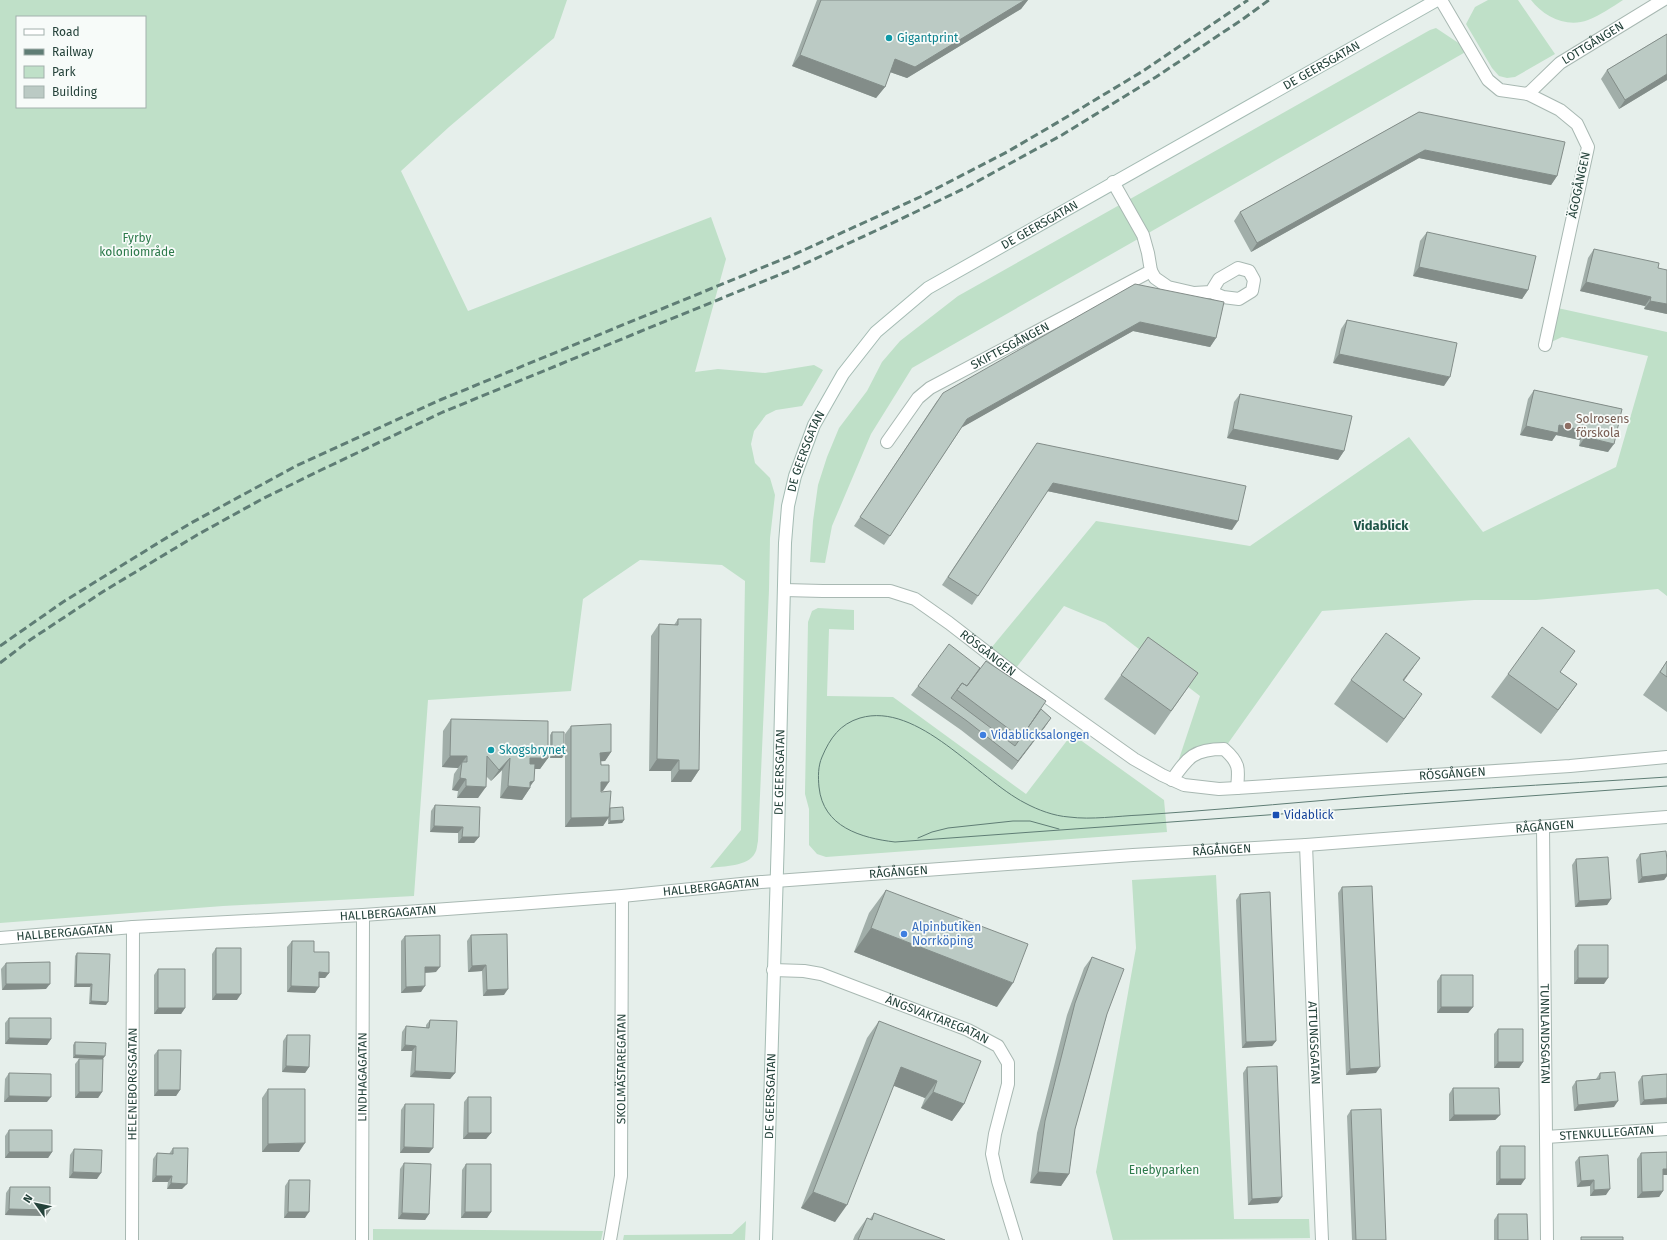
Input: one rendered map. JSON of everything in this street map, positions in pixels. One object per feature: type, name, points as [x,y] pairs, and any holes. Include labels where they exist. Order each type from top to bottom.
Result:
[{"type":"street","name":"DE GEERSGATAN","points":[[766,1240],[777,881],[785,543],[788,506],[794,476],[814,425],[843,374],[876,332],[928,288],[1437,0]]},
{"type":"street","name":"ÄGOGÅNGEN","points":[[1441,0],[1488,80],[1500,90],[1528,94],[1560,110],[1577,124],[1588,146],[1545,345]]},
{"type":"street","name":"LOTTGÅNGEN","points":[[1528,94],[1560,63],[1663,0]]},
{"type":"street","points":[[1113,182],[1143,235],[1148,253],[1150,270],[1155,278],[1168,288],[1194,293],[1211,292]]},
{"type":"street","name":"SKIFTESGÅNGEN","points":[[887,442],[918,398],[930,388],[1150,270]]},
{"type":"street","name":"RÖSGÅNGEN","points":[[784,590],[890,591],[915,599],[1122,751],[1172,780],[1184,785],[1219,789],[1237,788],[1562,766],[1667,757]]},
{"type":"street","points":[[1172,780],[1186,760],[1199,752],[1211,749],[1224,749],[1234,758],[1239,768],[1237,788]]},
{"type":"street","name":"RÅGÅNGEN","points":[[777,881],[1150,854],[1306,845],[1667,817]]},
{"type":"street","name":"TUNNLANDSGATAN","points":[[1542,827],[1547,1240]]},
{"type":"street","name":"ATTUNGSGATAN","points":[[1306,845],[1322,1240]]},
{"type":"street","name":"HALLBERGAGATAN","points":[[0,938],[133,927],[363,915],[622,896],[777,881]]},
{"type":"street","name":"SKOLMÄSTAREGATAN","points":[[610,1240],[621,1176],[622,896]]},
{"type":"street","name":"LINDHAGAGATAN","points":[[362,1240],[363,915]]},
{"type":"street","name":"HELENEBORGSGATAN","points":[[132,1240],[133,927]]},
{"type":"street","name":"ÄNGSVAKTAREGATAN","points":[[774,970],[804,971],[821,974],[968,1030],[998,1046],[1008,1063],[1008,1084],[995,1134],[992,1154],[998,1181],[1016,1240]]},
{"type":"street","name":"STENKULLEGATAN","points":[[1546,1137],[1667,1129]]},
{"type":"green space","name":"Fyrby koloniområde","points":[[0,0],[567,0],[554,38],[449,127],[401,171],[468,311],[711,217],[726,259],[695,372],[718,369],[765,373],[814,365],[823,370],[802,406],[776,410],[766,415],[754,431],[751,444],[755,463],[770,478],[775,495],[770,538],[757,849],[752,858],[747,861],[735,865],[710,868],[741,830],[745,581],[722,565],[640,560],[583,599],[571,691],[428,700],[414,896],[223,906],[0,923]]},
{"type":"green space","points":[[1488,0],[1518,0],[1555,54],[1515,77],[1507,78],[1499,76],[1492,68],[1466,24],[1475,7]]},
{"type":"green space","points":[[1531,0],[1623,0],[1593,18],[1572,23],[1564,22],[1549,16]]},
{"type":"green space","points":[[1436,28],[1469,50],[912,368],[871,434],[832,526],[825,563],[810,562],[813,521],[818,485],[827,457],[839,428],[867,391],[882,362],[900,341],[958,296]]},
{"type":"green space","points":[[1553,307],[1667,332],[1667,596],[1658,589],[1536,600],[1474,600],[1322,611],[1224,749],[1199,752],[1172,780],[1200,696],[1105,623],[1064,606],[1013,672],[987,653],[1096,521],[1250,546],[1409,437],[1483,532],[1616,467],[1648,356],[1562,337],[1545,345]]},
{"type":"green space","points":[[818,608],[854,610],[854,630],[829,629],[827,696],[893,697],[1026,794],[1072,734],[1164,800],[1167,832],[826,857],[817,854],[809,845],[809,809],[805,794],[808,622],[812,611]]},
{"type":"green space","name":"Enebyparken","points":[[1216,875],[1234,1219],[1309,1219],[1310,1238],[1113,1240],[1096,1172],[1136,948],[1132,880]]},
{"type":"green space","points":[[746,1221],[745,1240],[623,1240],[624,1235],[732,1234]]},
{"type":"green space","points":[[373,1229],[603,1231],[601,1240],[373,1240]]},
{"type":"building","name":"Gigantprint","points":[[821,0],[1025,0],[915,67],[895,59],[885,87],[800,55]]},
{"type":"building","points":[[1667,34],[1667,74],[1625,100],[1607,70]]},
{"type":"building","points":[[1419,112],[1565,142],[1557,176],[1425,150],[1257,243],[1240,212]]},
{"type":"building","points":[[1427,232],[1536,256],[1528,290],[1419,267]]},
{"type":"building","points":[[1594,249],[1659,263],[1658,268],[1667,270],[1667,304],[1650,301],[1651,297],[1586,282]]},
{"type":"building","points":[[1135,284],[1224,302],[1216,338],[1140,322],[967,419],[890,536],[860,517],[943,393]]},
{"type":"building","points":[[1347,320],[1457,343],[1450,377],[1339,354]]},
{"type":"building","name":"Solrosens förskola","points":[[1534,390],[1622,409],[1614,444],[1585,437],[1586,431],[1559,425],[1558,433],[1526,426]]},
{"type":"building","points":[[1240,394],[1352,416],[1344,451],[1233,429]]},
{"type":"building","points":[[1037,443],[1246,486],[1238,521],[1053,483],[978,596],[948,577]]},
{"type":"building","points":[[678,619],[701,619],[699,770],[679,770],[679,760],[657,759],[659,624],[678,625]]},
{"type":"building","points":[[1542,627],[1575,651],[1560,672],[1577,684],[1558,710],[1508,674]]},
{"type":"building","points":[[1386,633],[1420,658],[1403,680],[1422,694],[1404,719],[1351,680]]},
{"type":"building","points":[[1148,637],[1198,673],[1171,711],[1121,675]]},
{"type":"building","points":[[949,644],[980,668],[967,686],[962,683],[951,698],[1015,746],[1041,709],[1051,718],[1018,761],[967,721],[918,686]]},
{"type":"building","points":[[986,661],[1046,701],[1021,738],[957,690],[962,683],[967,686]]},
{"type":"building","points":[[1667,661],[1667,677],[1660,672]]},
{"type":"building","name":"Skogsbrynet","points":[[451,719],[548,721],[548,758],[530,758],[530,764],[535,764],[534,781],[530,782],[530,788],[508,786],[510,758],[499,770],[487,756],[486,787],[466,786],[466,779],[460,778],[462,762],[467,762],[467,756],[450,756]]},
{"type":"building","points":[[611,724],[611,752],[600,753],[601,765],[609,765],[609,782],[601,782],[601,792],[611,791],[609,817],[571,818],[571,726]]},
{"type":"building","points":[[552,732],[564,732],[564,755],[552,755]]},
{"type":"building","points":[[435,805],[480,807],[479,837],[462,837],[463,827],[434,826]]},
{"type":"building","points":[[623,807],[624,820],[610,821],[610,808]]},
{"type":"building","points":[[1666,851],[1667,874],[1642,877],[1640,854]]},
{"type":"building","points":[[1608,857],[1611,899],[1579,901],[1576,859]]},
{"type":"building","points":[[1372,886],[1380,1067],[1350,1069],[1342,887]]},
{"type":"building","points":[[886,890],[1028,944],[1013,983],[871,928]]},
{"type":"building","points":[[1270,892],[1276,1041],[1246,1042],[1240,894]]},
{"type":"building","points":[[507,934],[508,989],[487,990],[486,965],[472,966],[471,935]]},
{"type":"building","points":[[440,935],[440,967],[425,967],[425,986],[406,987],[405,936]]},
{"type":"building","points":[[292,941],[314,941],[314,952],[329,952],[329,973],[319,972],[319,987],[291,986]]},
{"type":"building","points":[[1578,945],[1608,945],[1608,978],[1578,978]]},
{"type":"building","points":[[216,948],[241,948],[241,994],[216,994]]},
{"type":"building","points":[[77,953],[110,954],[108,1002],[91,1001],[92,984],[76,984]]},
{"type":"building","points":[[1092,957],[1124,969],[1107,1014],[1075,1129],[1069,1174],[1038,1172],[1045,1121],[1075,1003]]},
{"type":"building","points":[[50,962],[50,984],[6,984],[6,963]]},
{"type":"building","points":[[158,969],[185,969],[185,1008],[158,1008]]},
{"type":"building","points":[[1441,975],[1473,975],[1473,1007],[1441,1007]]},
{"type":"building","points":[[9,1018],[51,1018],[51,1039],[9,1038]]},
{"type":"building","points":[[430,1020],[457,1021],[455,1073],[415,1071],[416,1046],[405,1045],[406,1026],[429,1028]]},
{"type":"building","points":[[879,1021],[981,1061],[964,1104],[933,1092],[937,1081],[901,1067],[847,1205],[813,1192]]},
{"type":"building","points":[[1498,1029],[1523,1029],[1523,1062],[1498,1062]]},
{"type":"building","points":[[287,1035],[310,1035],[309,1067],[286,1066]]},
{"type":"building","points":[[75,1042],[106,1043],[105,1056],[75,1055]]},
{"type":"building","points":[[158,1050],[181,1050],[180,1090],[158,1090]]},
{"type":"building","points":[[79,1059],[103,1059],[102,1092],[79,1092]]},
{"type":"building","points":[[1277,1066],[1282,1197],[1252,1199],[1247,1067]]},
{"type":"building","points":[[1615,1072],[1618,1101],[1578,1105],[1576,1081],[1600,1079],[1600,1073]]},
{"type":"building","points":[[9,1073],[51,1074],[51,1097],[9,1096]]},
{"type":"building","points":[[1667,1074],[1667,1098],[1644,1100],[1642,1076]]},
{"type":"building","points":[[1453,1088],[1499,1088],[1500,1115],[1454,1115]]},
{"type":"building","points":[[268,1089],[305,1089],[305,1143],[268,1144]]},
{"type":"building","points":[[468,1097],[491,1097],[491,1133],[468,1133]]},
{"type":"building","points":[[405,1104],[434,1104],[433,1148],[404,1147]]},
{"type":"building","points":[[1381,1109],[1386,1240],[1356,1240],[1351,1110]]},
{"type":"building","points":[[9,1130],[52,1130],[52,1152],[9,1152]]},
{"type":"building","points":[[1500,1146],[1525,1146],[1525,1179],[1500,1179]]},
{"type":"building","points":[[173,1148],[188,1148],[187,1184],[171,1183],[172,1176],[156,1176],[157,1153],[173,1154]]},
{"type":"building","points":[[74,1149],[102,1150],[101,1173],[73,1172]]},
{"type":"building","points":[[1667,1152],[1667,1169],[1663,1169],[1663,1191],[1642,1192],[1641,1153]]},
{"type":"building","points":[[1608,1155],[1610,1189],[1594,1190],[1594,1180],[1581,1181],[1579,1157]]},
{"type":"building","points":[[404,1163],[431,1164],[429,1214],[402,1213]]},
{"type":"building","points":[[466,1164],[491,1164],[491,1212],[465,1212]]},
{"type":"building","points":[[289,1180],[310,1180],[309,1212],[288,1212]]},
{"type":"building","points":[[10,1187],[50,1187],[50,1210],[9,1209]]},
{"type":"building","points":[[874,1213],[945,1240],[858,1240],[867,1218],[872,1220]]},
{"type":"building","points":[[1498,1214],[1527,1214],[1528,1240],[1498,1240]]},
{"type":"building","points":[[1581,1237],[1623,1237],[1623,1240],[1581,1240]]},
{"type":"tram line","points":[[1667,777],[1404,794],[1141,815],[1078,818],[1052,814],[1025,803],[1007,792],[947,745],[925,731],[904,721],[882,716],[860,718],[841,728],[832,738],[825,750],[818,775],[822,801],[828,812],[836,821],[857,833],[895,842],[1667,786]]},
{"type":"tram line","points":[[918,838],[932,832],[948,828],[1013,821],[1030,821],[1059,829]]},
{"type":"railway","points":[[0,646],[63,602],[158,543],[191,523],[296,466],[440,400],[793,255],[920,197],[1007,152],[1143,71],[1248,0]]},
{"type":"railway","points":[[0,663],[30,640],[104,591],[197,535],[264,498],[443,412],[791,270],[967,187],[1062,135],[1156,77],[1269,0]]},
{"type":"place","name":"Gigantprint","points":[[889,38]]},
{"type":"place","name":"Solrosens förskola","points":[[1568,426]]},
{"type":"place","name":"Vidablicksalongen","points":[[983,735]]},
{"type":"place","name":"Skogsbrynet","points":[[491,750]]},
{"type":"place","name":"Vidablick","points":[[1276,815]]},
{"type":"place","name":"Alpinbutiken Norrköping","points":[[904,934]]},
{"type":"district","name":"Vidablick","points":[[1381,525]]}]
